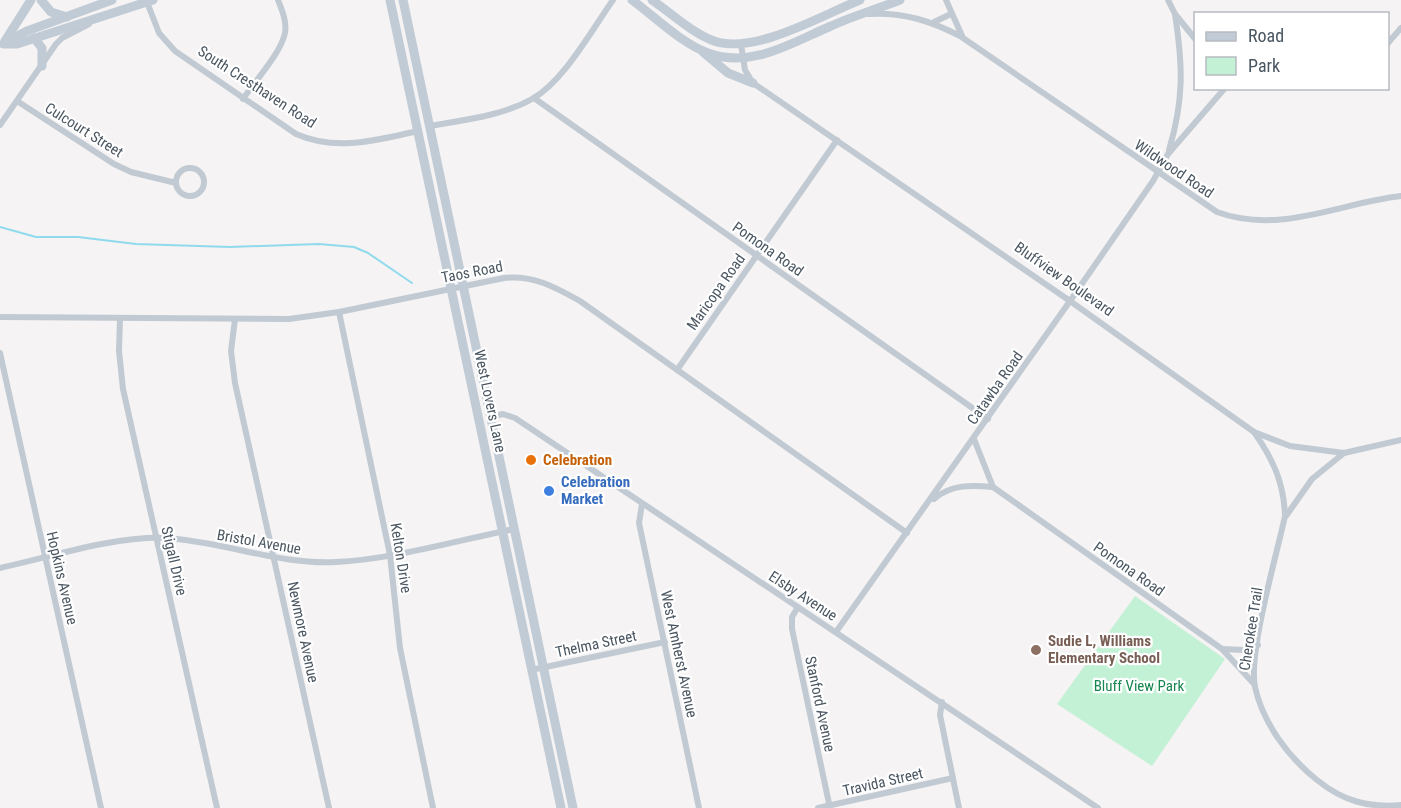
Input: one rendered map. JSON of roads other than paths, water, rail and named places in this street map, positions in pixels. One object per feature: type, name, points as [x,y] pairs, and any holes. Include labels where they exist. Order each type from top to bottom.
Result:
[{"type":"main road","points":[[1,46],[31,0]]},
{"type":"main road","points":[[41,0],[51,12],[67,17]]},
{"type":"main road","points":[[1,46],[27,31],[112,0]]},
{"type":"main road","name":"West Lovers Lane","points":[[390,0],[561,808]]},
{"type":"main road","name":"West Lovers Lane","points":[[403,0],[573,808]]},
{"type":"main road","points":[[632,0],[701,50],[728,73],[753,83]]},
{"type":"main road","points":[[652,0],[715,41],[741,44],[771,37],[860,0]]},
{"type":"main road","points":[[701,50],[724,57],[743,58],[774,52],[900,0]]},
{"type":"main road","points":[[1,46],[17,44],[149,1]]},
{"type":"main road","points":[[34,38],[42,48],[42,66]]},
{"type":"main road","points":[[418,131],[430,126]]},
{"type":"main road","points":[[479,419],[491,417]]},
{"type":"street","points":[[243,99],[281,44],[285,22],[278,0]]},
{"type":"street","points":[[430,126],[504,110],[534,98],[558,76],[613,0]]},
{"type":"street","name":"Wildwood Road","points":[[946,0],[963,38]]},
{"type":"street","points":[[1168,0],[1174,14],[1194,38]]},
{"type":"street","name":"South Cresthaven Road","points":[[149,1],[159,33],[166,43],[296,134],[329,144],[360,143],[418,131]]},
{"type":"street","name":"Wildwood Road","points":[[862,14],[899,14],[934,22],[963,38],[1204,205],[1230,216],[1249,220],[1288,220],[1401,196]]},
{"type":"street","points":[[934,22],[951,14]]},
{"type":"street","name":"Catawba Road","points":[[836,632],[974,439],[1158,173],[1168,154],[1177,125],[1182,89],[1181,54],[1174,14]]},
{"type":"street","points":[[0,125],[62,38],[101,18]]},
{"type":"street","points":[[1389,42],[1401,28]]},
{"type":"street","points":[[741,44],[748,77],[753,83]]},
{"type":"street","name":"Bluffview Boulevard","points":[[753,83],[1070,301],[1254,432],[1290,446],[1344,453],[1401,440]]},
{"type":"street","name":"Catawba Road","points":[[1168,154],[1223,90]]},
{"type":"street","name":"Pomona Road","points":[[534,98],[988,419]]},
{"type":"street","name":"Culcourt Street","points":[[16,101],[114,165],[131,172],[176,183]]},
{"type":"street","name":"Maricopa Road","points":[[677,370],[837,140]]},
{"type":"street","name":"Culcourt Street","points":[[189,168],[197,170],[204,180],[201,192],[190,196],[180,192],[176,183],[178,174],[189,168]]},
{"type":"street","name":"Taos Road","points":[[0,317],[289,319],[339,312],[517,276],[543,281],[580,301],[908,533]]},
{"type":"street","name":"Kelton Drive","points":[[339,312],[390,555],[400,648],[433,808]]},
{"type":"street","name":"Stigall Drive","points":[[120,318],[119,351],[123,389],[217,808]]},
{"type":"street","name":"Newmore Avenue","points":[[235,319],[231,351],[235,383],[329,808]]},
{"type":"street","name":"Hopkins Avenue","points":[[0,353],[101,808]]},
{"type":"street","name":"Elsby Avenue","points":[[491,417],[503,414],[515,418],[942,702],[1088,805],[1098,808]]},
{"type":"street","name":"Cherokee Trail","points":[[1254,432],[1275,466],[1284,497],[1285,516],[1258,645],[1255,685],[1275,733],[1297,762],[1337,794],[1362,807],[1401,805]]},
{"type":"street","points":[[926,505],[950,489],[976,485],[993,487],[974,439]]},
{"type":"street","name":"Cherokee Trail","points":[[1285,516],[1312,479],[1344,453]]},
{"type":"street","name":"Pomona Road","points":[[993,487],[1222,649],[1255,685]]},
{"type":"street","name":"West Amherst Avenue","points":[[642,504],[639,523],[699,808]]},
{"type":"street","name":"Bristol Avenue","points":[[0,568],[113,543],[157,538],[187,540],[275,559],[333,562],[390,555],[514,529]]},
{"type":"street","name":"Stanford Avenue","points":[[798,607],[792,617],[792,629],[830,807]]},
{"type":"street","name":"Thelma Street","points":[[531,670],[665,642]]},
{"type":"street","points":[[1222,649],[1244,650],[1258,645]]},
{"type":"street","points":[[942,702],[940,715],[959,808]]},
{"type":"street","name":"Travida Street","points":[[818,808],[953,778]]},
{"type":"waterway","points":[[0,227],[36,237],[78,237],[136,244],[230,247],[319,244],[354,247],[368,253],[412,283]]},
{"type":"place","name":"Celebration","points":[[531,460]]},
{"type":"place","name":"Celebration Market","points":[[549,491]]},
{"type":"place","name":"Sudie L, Williams Elementary School","points":[[1036,650]]},
{"type":"park label","name":"Bluff View Park","points":[[1139,686]]}]
